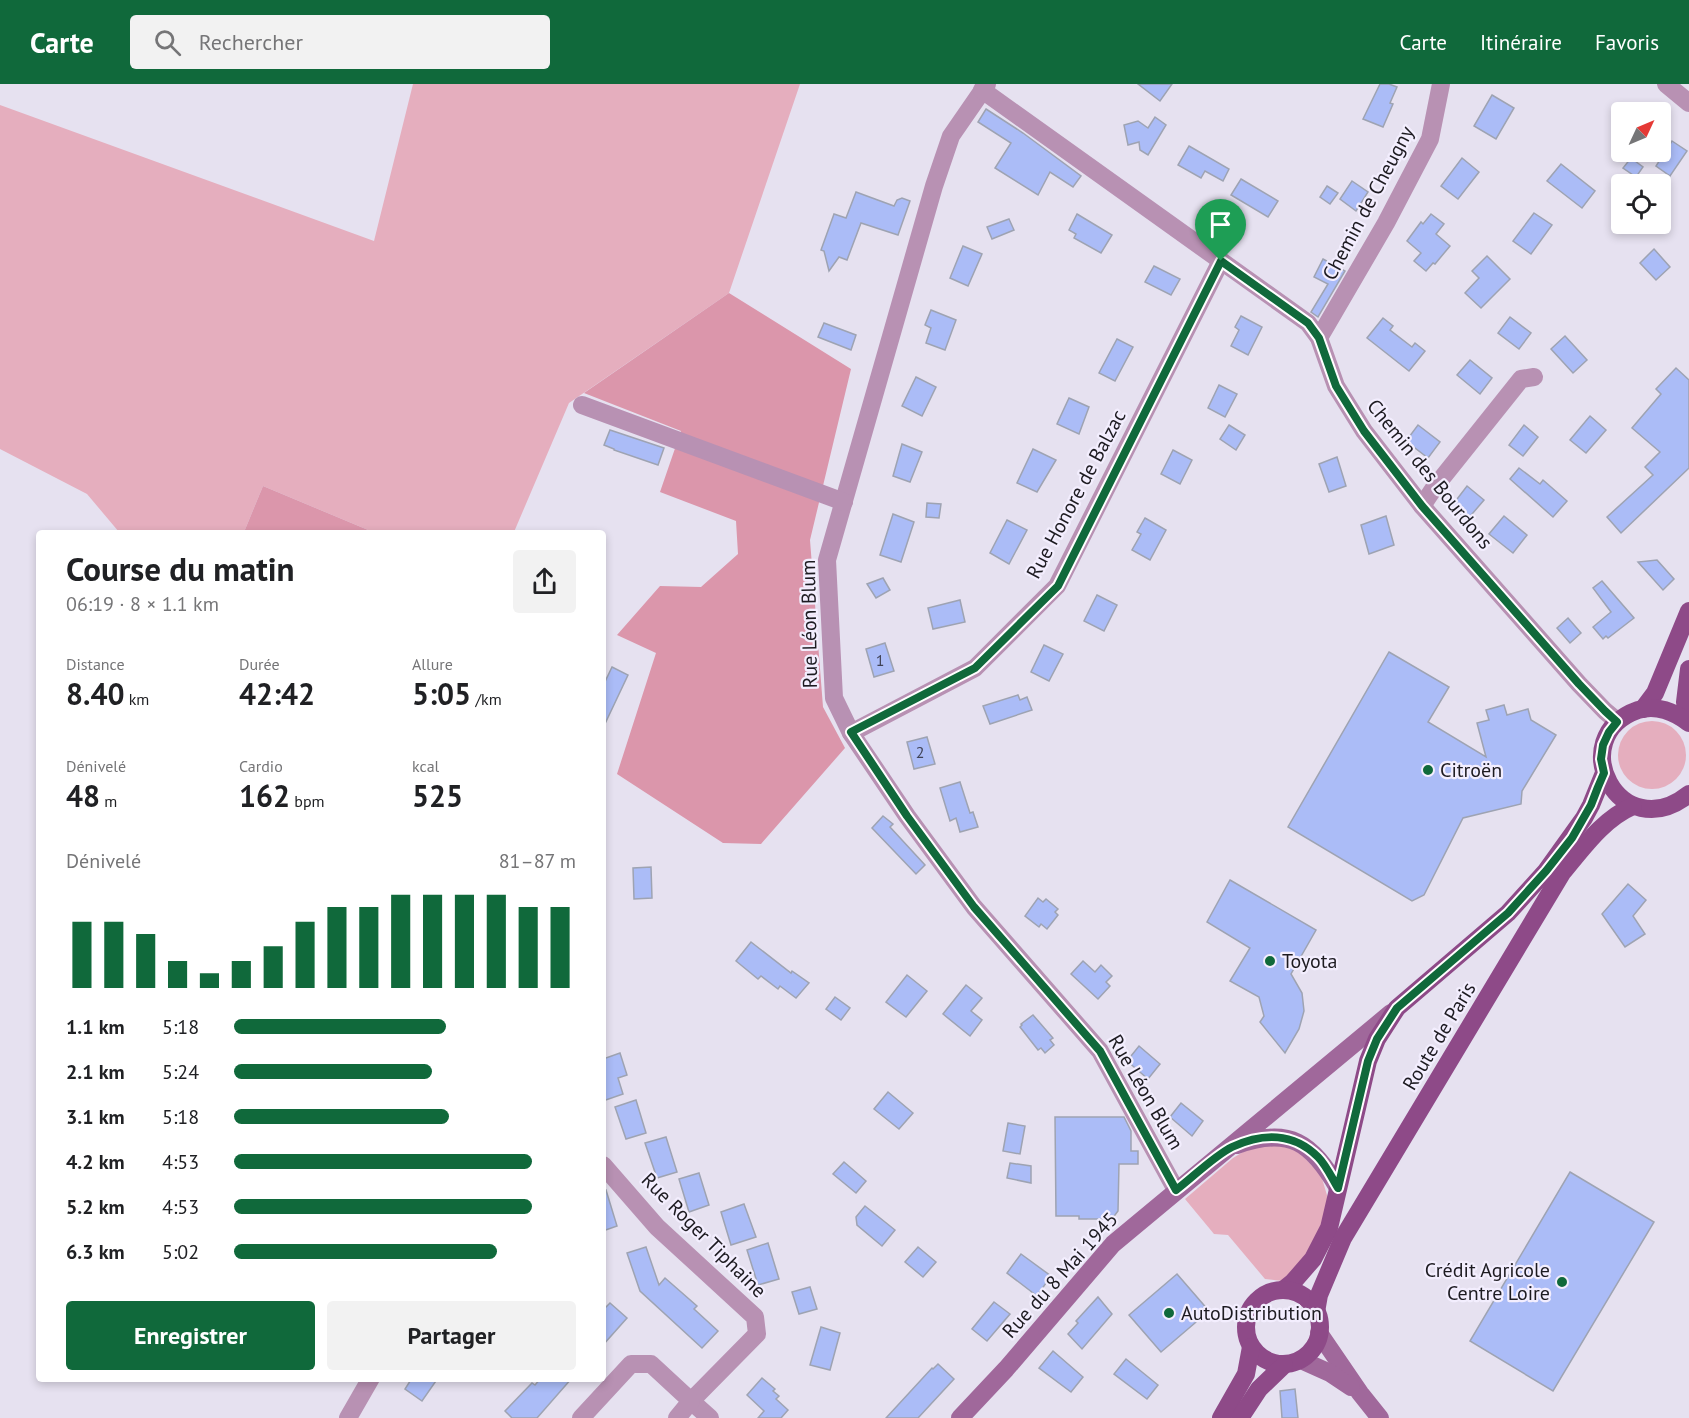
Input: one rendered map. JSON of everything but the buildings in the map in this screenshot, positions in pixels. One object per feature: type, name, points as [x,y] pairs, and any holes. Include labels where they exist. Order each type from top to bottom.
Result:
[{"type":"main road","points":[[1643,708],[1655,693],[1689,611]]},
{"type":"main road","points":[[1689,669],[1685,702],[1689,723]]},
{"type":"main road","points":[[1689,723],[1675,713],[1659,708],[1643,708],[1629,713],[1609,732],[1603,745],[1601,759],[1610,787],[1620,798],[1633,806],[1648,810],[1663,809],[1678,803],[1689,794]]},
{"type":"main road","name":"Route de Paris","points":[[1283,1290],[1293,1282],[1313,1258],[1329,1228],[1368,1061],[1377,1039],[1397,1008],[1508,913],[1539,879],[1572,838],[1584,819],[1604,773]]},
{"type":"main road","name":"Route de Paris","points":[[1316,1312],[1319,1295],[1343,1238],[1562,873],[1606,823],[1618,813],[1633,806]]},
{"type":"main road","points":[[1240,1418],[1259,1389],[1292,1362],[1310,1353],[1316,1343],[1319,1333],[1316,1312],[1311,1303],[1303,1296],[1283,1290],[1267,1294],[1257,1301],[1246,1323],[1246,1335],[1251,1347],[1265,1360],[1292,1362]]},
{"type":"main road","points":[[1221,1418],[1246,1374],[1251,1347]]},
{"type":"street","name":"Chemin de Cheugny","points":[[1319,338],[1386,223],[1430,139],[1441,84]]},
{"type":"street","points":[[1666,84],[1689,103]]},
{"type":"street","name":"Chemin des Bourdons","points":[[984,87],[1308,323],[1319,338],[1336,386],[1351,411],[1422,506],[1579,684],[1617,722]]},
{"type":"street","name":"Rue Léon Blum","points":[[984,87],[951,136],[934,186],[827,560],[834,698],[851,732],[907,816],[974,907],[1100,1051],[1176,1190]]},
{"type":"street","name":"Rue Honore de Balzac","points":[[851,732],[975,668],[1058,586],[1221,261]]},
{"type":"street","points":[[1422,506],[1521,379],[1534,377]]},
{"type":"street","points":[[582,405],[844,502]]},
{"type":"street","name":"Route de Paris","points":[[1230,1148],[1397,1008]]},
{"type":"street","points":[[1230,1148],[1254,1139],[1281,1136],[1304,1146],[1320,1158],[1338,1188]]},
{"type":"street","name":"Rue du 8 Mai 1945","points":[[960,1418],[1113,1244],[1230,1148]]},
{"type":"street","name":"Rue Roger Tiphaine","points":[[606,1168],[657,1227],[755,1317],[757,1334],[691,1401]]},
{"type":"street","points":[[1319,1333],[1380,1418]]},
{"type":"street","points":[[1292,1362],[1330,1373],[1360,1393]]},
{"type":"street","points":[[581,1418],[631,1364],[651,1364],[710,1418]]},
{"type":"street","points":[[348,1418],[369,1382]]},
{"type":"street","points":[[676,1418],[691,1401]]},
{"type":"shaded area","points":[[413,84],[800,84],[729,293],[569,403],[515,530],[368,530],[263,486],[245,530],[117,530],[87,494],[0,449],[0,105],[374,241]]},
{"type":"shaded area","points":[[729,293],[851,369],[810,540],[823,707],[845,748],[761,844],[723,843],[617,774],[656,653],[617,635],[660,586],[701,587],[738,554],[736,521],[660,492],[681,431],[584,393]]},
{"type":"shaded area","points":[[263,486],[368,530],[245,530]]},
{"type":"shaded area","points":[[1652,721],[1665,724],[1676,731],[1683,742],[1686,755],[1683,768],[1676,779],[1665,786],[1652,789],[1639,786],[1628,779],[1621,768],[1618,755],[1621,742],[1628,731],[1639,724]]},
{"type":"shaded area","points":[[1275,1143],[1297,1150],[1321,1175],[1329,1202],[1326,1218],[1302,1264],[1282,1281],[1265,1279],[1228,1235],[1214,1234],[1185,1199],[1233,1158],[1253,1146]]},
{"type":"place","name":"Citroën","points":[[1428,770]]},
{"type":"place","name":"Toyota","points":[[1270,961]]},
{"type":"place","name":"Crédit Agricole Centre Loire","points":[[1562,1282]]},
{"type":"place","name":"AutoDistribution","points":[[1169,1313]]},
{"type":"route","points":[[1221,261],[1308,323],[1319,338],[1336,386],[1351,411],[1422,506],[1579,684],[1617,722],[1603,745],[1601,759],[1604,773],[1591,805],[1572,838],[1525,896],[1508,913],[1397,1008],[1377,1039],[1368,1061],[1338,1188],[1320,1158],[1304,1146],[1281,1136],[1254,1139],[1230,1148],[1176,1190],[1100,1051],[974,907],[907,816],[851,732],[975,668],[1058,586],[1221,261]]}]
